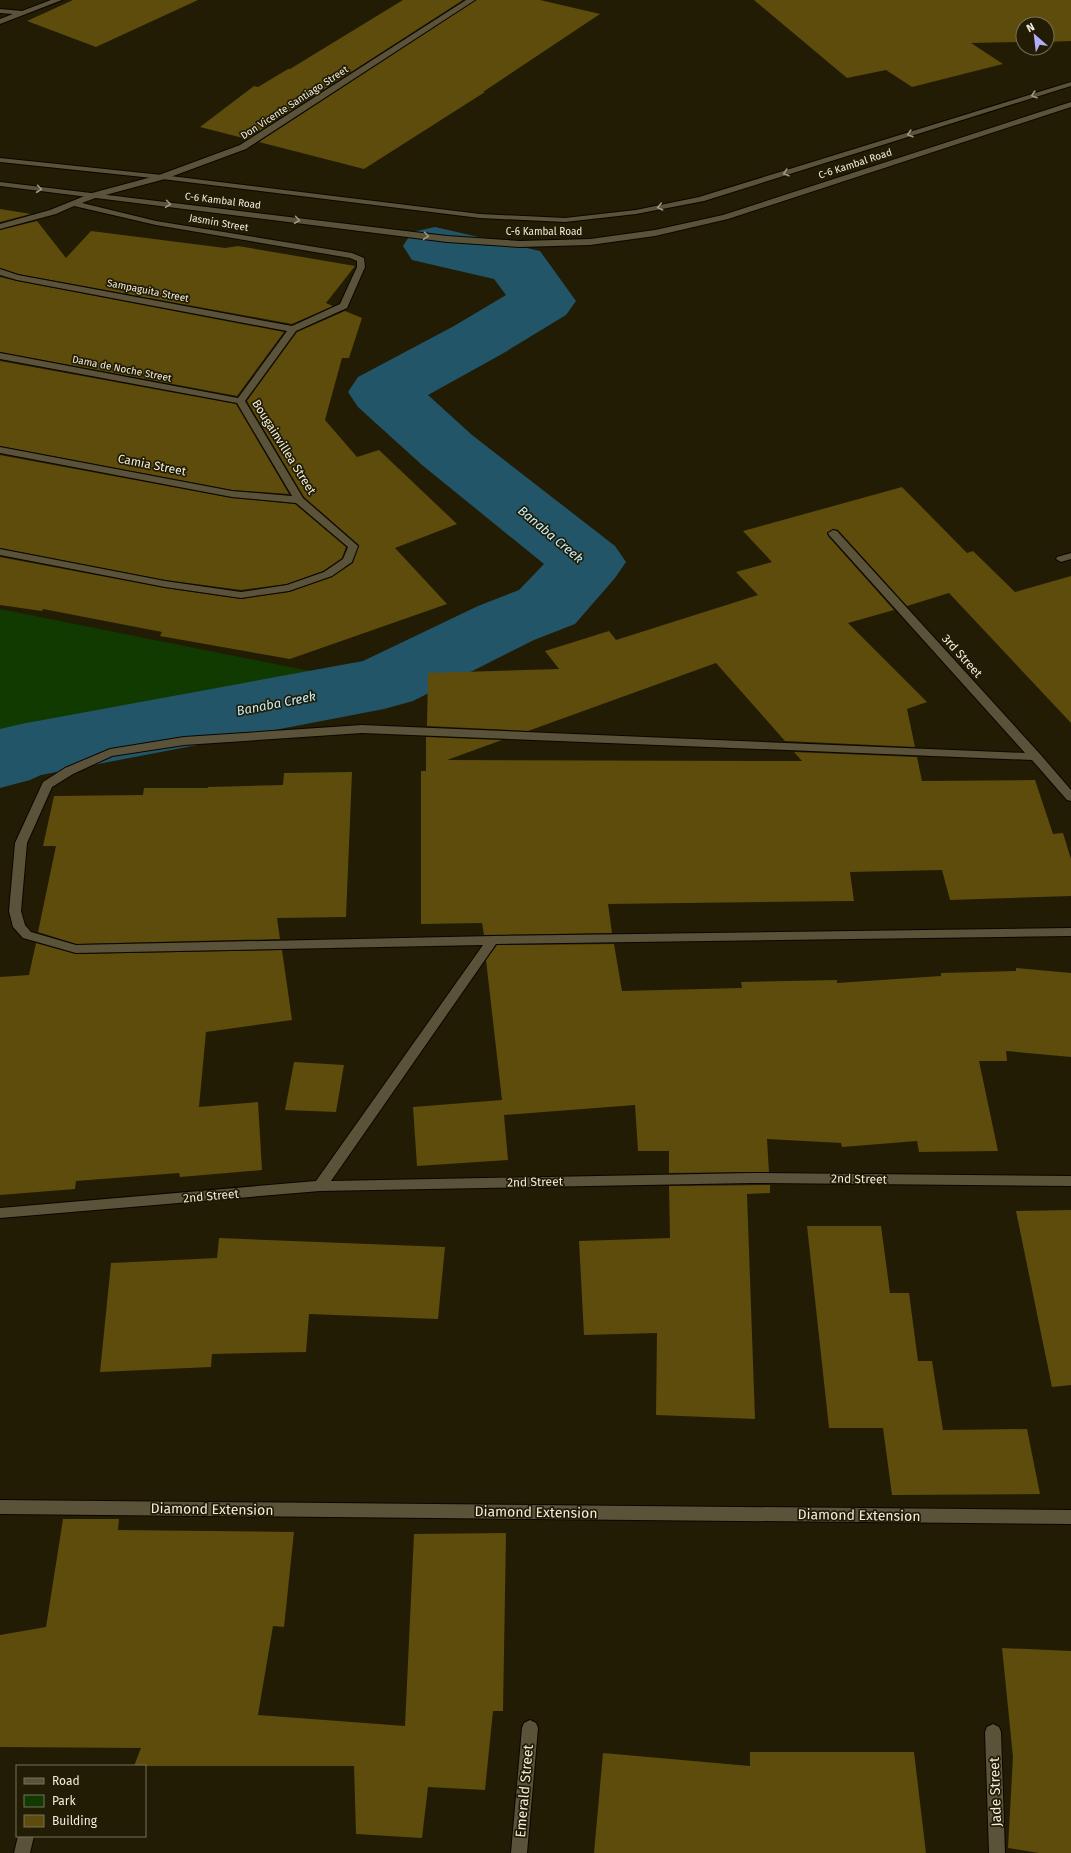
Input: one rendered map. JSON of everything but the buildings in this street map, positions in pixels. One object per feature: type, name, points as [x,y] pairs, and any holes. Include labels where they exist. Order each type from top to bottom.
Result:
[{"type":"street","points":[[0,22],[58,0]]},
{"type":"street","name":"Don Vicente Santiago Street","points":[[0,227],[74,204],[95,195],[162,176],[243,147],[470,0]]},
{"type":"street","points":[[0,11],[21,13]]},
{"type":"street","name":"C-6 Kambal Road","points":[[0,160],[162,176],[480,216],[565,220],[636,212],[701,199],[1071,84]]},
{"type":"street","name":"C-6 Kambal Road","points":[[0,184],[446,239],[520,244],[590,242],[655,233],[725,217],[1071,104]]},
{"type":"street","name":"Jasmin Street","points":[[74,204],[156,223],[352,256],[361,260]]},
{"type":"street","name":"Bougainvillea Street","points":[[0,552],[165,584],[241,595],[289,588],[328,574],[348,560],[353,546],[299,500],[240,402],[293,329],[344,306],[361,267],[361,260]]},
{"type":"street","name":"Sampaguita Street","points":[[0,272],[17,277],[293,329]]},
{"type":"street","name":"Dama de Noche Street","points":[[0,356],[240,402]]},
{"type":"street","name":"Camia Street","points":[[0,450],[232,494],[299,500]]},
{"type":"street","name":"3rd Street","points":[[833,533],[1071,797]]},
{"type":"street","points":[[1060,559],[1071,556]]},
{"type":"street","points":[[1036,758],[362,729],[184,741],[110,753],[69,771],[47,785],[21,843],[15,911],[19,927],[27,935],[76,949],[493,940],[1071,932]]},
{"type":"street","points":[[320,1186],[493,940]]},
{"type":"street","name":"2nd Street","points":[[0,1213],[320,1186],[752,1178],[1071,1181]]},
{"type":"street","name":"Diamond Extension","points":[[0,1507],[1071,1517]]},
{"type":"street","name":"Emerald Street","points":[[519,1853],[530,1728]]},
{"type":"street","name":"Jade Street","points":[[993,1732],[997,1853]]},
{"type":"street","points":[[22,1853],[26,1837]]},
{"type":"green space","points":[[0,609],[320,673],[84,714],[0,746]]},
{"type":"waterway","name":"Banaba Creek","points":[[0,760],[21,751],[384,683],[506,623],[547,607],[588,562],[447,450],[383,392],[478,340],[543,301],[517,265],[435,246]]}]
